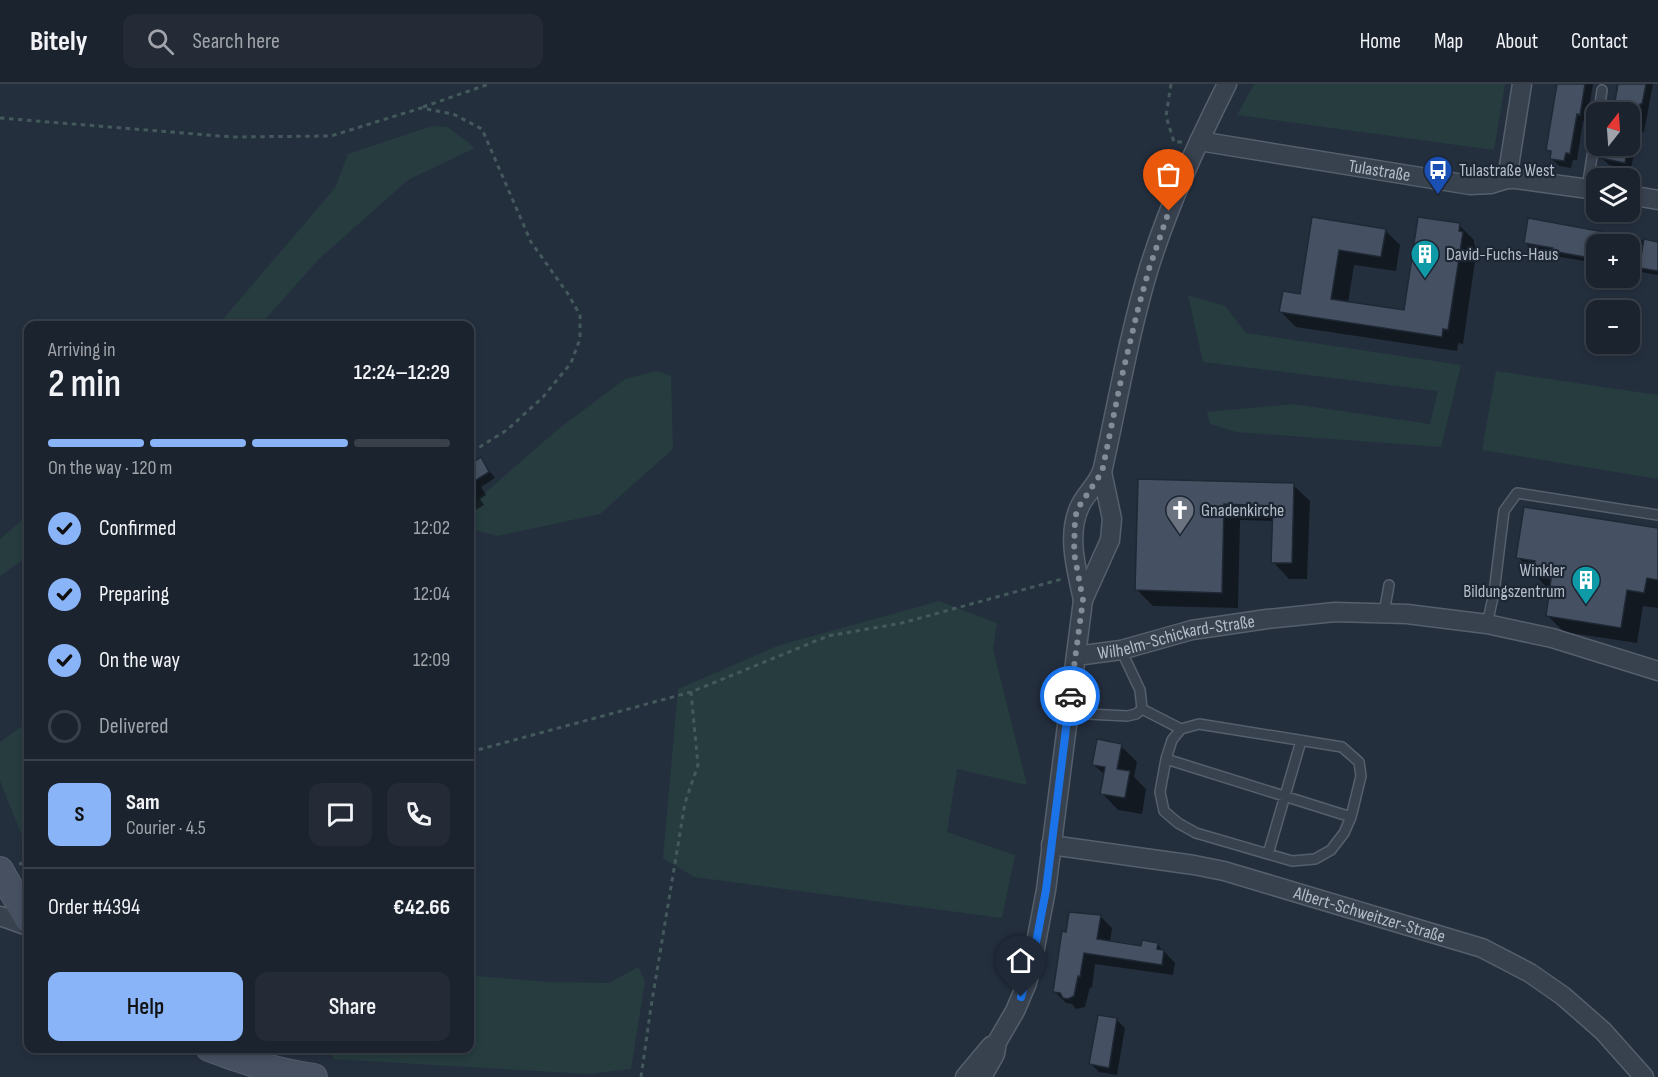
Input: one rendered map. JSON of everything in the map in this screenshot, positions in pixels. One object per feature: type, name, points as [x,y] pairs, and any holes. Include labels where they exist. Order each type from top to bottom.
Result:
[{"type":"main road","points":[[0,870],[24,913]]},
{"type":"main road","points":[[221,1053],[292,1074],[314,1077]]},
{"type":"street","points":[[1083,600],[1074,553],[1075,517],[1080,505],[1102,472],[1121,380],[1149,269],[1182,176],[1227,84]]},
{"type":"street","points":[[1507,179],[1522,84]]},
{"type":"street","name":"Tulastraße","points":[[1199,141],[1470,184],[1491,184],[1507,179],[1586,188]]},
{"type":"street","points":[[1640,197],[1658,200]]},
{"type":"street","points":[[1076,656],[1083,600],[1110,540],[1111,510],[1102,472]]},
{"type":"street","name":"Wilhelm-Schickard-Straße","points":[[999,1038],[1016,1011],[1027,982],[1034,953],[1046,890],[1076,656],[1121,650],[1192,630],[1267,619],[1335,612],[1384,613],[1487,624],[1552,638],[1658,671]]},
{"type":"street","name":"Albert-Schweitzer-Straße","points":[[1051,845],[1224,871],[1482,948],[1530,973],[1563,996],[1603,1031],[1644,1077]]},
{"type":"street","points":[[0,916],[24,925]]},
{"type":"street","points":[[965,1077],[986,1050],[999,1038]]},
{"type":"street","points":[[982,1077],[995,1054],[999,1038]]},
{"type":"lane","points":[[1600,102],[1602,90]]},
{"type":"lane","points":[[1487,624],[1494,593],[1504,511],[1517,493],[1658,515]]},
{"type":"lane","points":[[1384,613],[1389,585]]},
{"type":"lane","points":[[1121,650],[1140,690],[1142,709]]},
{"type":"lane","points":[[1068,713],[1127,716],[1136,714],[1142,709]]},
{"type":"lane","points":[[1142,709],[1180,729]]},
{"type":"lane","points":[[1199,724],[1301,741],[1342,747],[1359,762],[1361,776],[1351,817],[1344,833],[1331,850],[1315,859],[1292,861],[1196,832],[1178,823],[1164,811],[1160,792],[1166,759],[1172,740],[1180,729],[1199,724]]},
{"type":"lane","points":[[1268,854],[1301,741]]},
{"type":"lane","points":[[1166,759],[1351,817]]},
{"type":"path","points":[[0,118],[232,137],[331,136],[489,84]]},
{"type":"path","points":[[1171,84],[1166,116],[1174,142],[1199,141]]},
{"type":"path","points":[[421,108],[453,114],[482,129],[531,242],[580,315],[580,339],[572,363],[543,397],[507,430],[474,451]]},
{"type":"path","points":[[474,751],[691,692],[828,636],[902,623],[1078,574]]},
{"type":"path","points":[[641,1077],[685,803],[698,765],[691,692]]},
{"type":"green space","points":[[1254,84],[1505,84],[1494,150],[1237,115]]},
{"type":"green space","points":[[432,126],[448,127],[475,148],[408,180],[319,259],[264,321],[221,321],[335,188],[348,154]]},
{"type":"green space","points":[[1188,295],[1225,306],[1246,333],[1461,365],[1441,447],[1236,432],[1210,424],[1207,412],[1293,404],[1430,424],[1438,391],[1203,362]]},
{"type":"green space","points":[[657,371],[671,376],[673,449],[600,514],[497,536],[474,530],[474,503],[557,430],[625,379]]},
{"type":"green space","points":[[1496,371],[1658,395],[1658,479],[1482,450]]},
{"type":"green space","points":[[24,518],[24,559],[0,576],[0,539]]},
{"type":"green space","points":[[939,601],[997,623],[993,649],[1027,785],[957,769],[947,832],[1015,855],[1002,918],[694,877],[663,858],[678,689],[777,646]]},
{"type":"green space","points":[[24,725],[24,841],[0,781],[0,742]]},
{"type":"green space","points":[[638,967],[645,981],[631,1069],[587,1074],[334,1059],[330,1053],[474,1053],[474,975],[549,982],[609,983]]},
{"type":"building","points":[[1557,84],[1585,84],[1570,154],[1566,153],[1564,161],[1550,159],[1551,151],[1546,150]]},
{"type":"building","points":[[1618,84],[1646,84],[1642,104],[1640,102],[1615,102]]},
{"type":"building","points":[[1600,156],[1626,156],[1625,163],[1600,158]]},
{"type":"building","name":"David-Fuchs-Haus","points":[[1312,217],[1386,229],[1381,257],[1339,250],[1331,299],[1404,310],[1418,217],[1460,223],[1459,231],[1463,232],[1448,330],[1443,329],[1442,337],[1279,312],[1283,291],[1300,294]]},
{"type":"building","points":[[1528,218],[1615,234],[1586,234],[1586,257],[1524,243]]},
{"type":"building","points":[[1644,239],[1658,242],[1658,271],[1640,268]]},
{"type":"building","points":[[481,457],[489,472],[474,481],[474,461]]},
{"type":"building","name":"Gnadenkirche","points":[[1138,479],[1294,483],[1292,563],[1271,563],[1273,506],[1224,504],[1222,593],[1135,590]]},
{"type":"building","points":[[1524,507],[1658,528],[1658,580],[1647,578],[1644,593],[1627,590],[1621,628],[1546,616],[1551,579],[1533,576],[1535,561],[1516,558]]},
{"type":"building","points":[[1097,739],[1122,744],[1117,769],[1130,771],[1125,798],[1100,794],[1105,767],[1092,765]]},
{"type":"building","points":[[1069,912],[1101,915],[1097,939],[1141,946],[1142,940],[1158,943],[1157,949],[1164,950],[1162,965],[1084,953],[1074,996],[1068,999],[1063,998],[1060,993],[1053,992],[1062,931],[1066,932]]},
{"type":"building","points":[[1098,1015],[1117,1018],[1109,1068],[1089,1064]]},
{"type":"way so far","points":[[1070,696],[1083,600],[1074,553],[1075,517],[1080,505],[1102,472],[1138,309],[1169,211]]},
{"type":"place","name":"Tulastraße West","points":[[1438,196]]},
{"type":"place","name":"David-Fuchs-Haus","points":[[1425,280]]},
{"type":"place","name":"Gnadenkirche","points":[[1180,536]]},
{"type":"place","name":"Winkler Bildungszentrum","points":[[1586,606]]},
{"type":"route","points":[[1021,997],[1034,953],[1046,890],[1070,696]]}]
